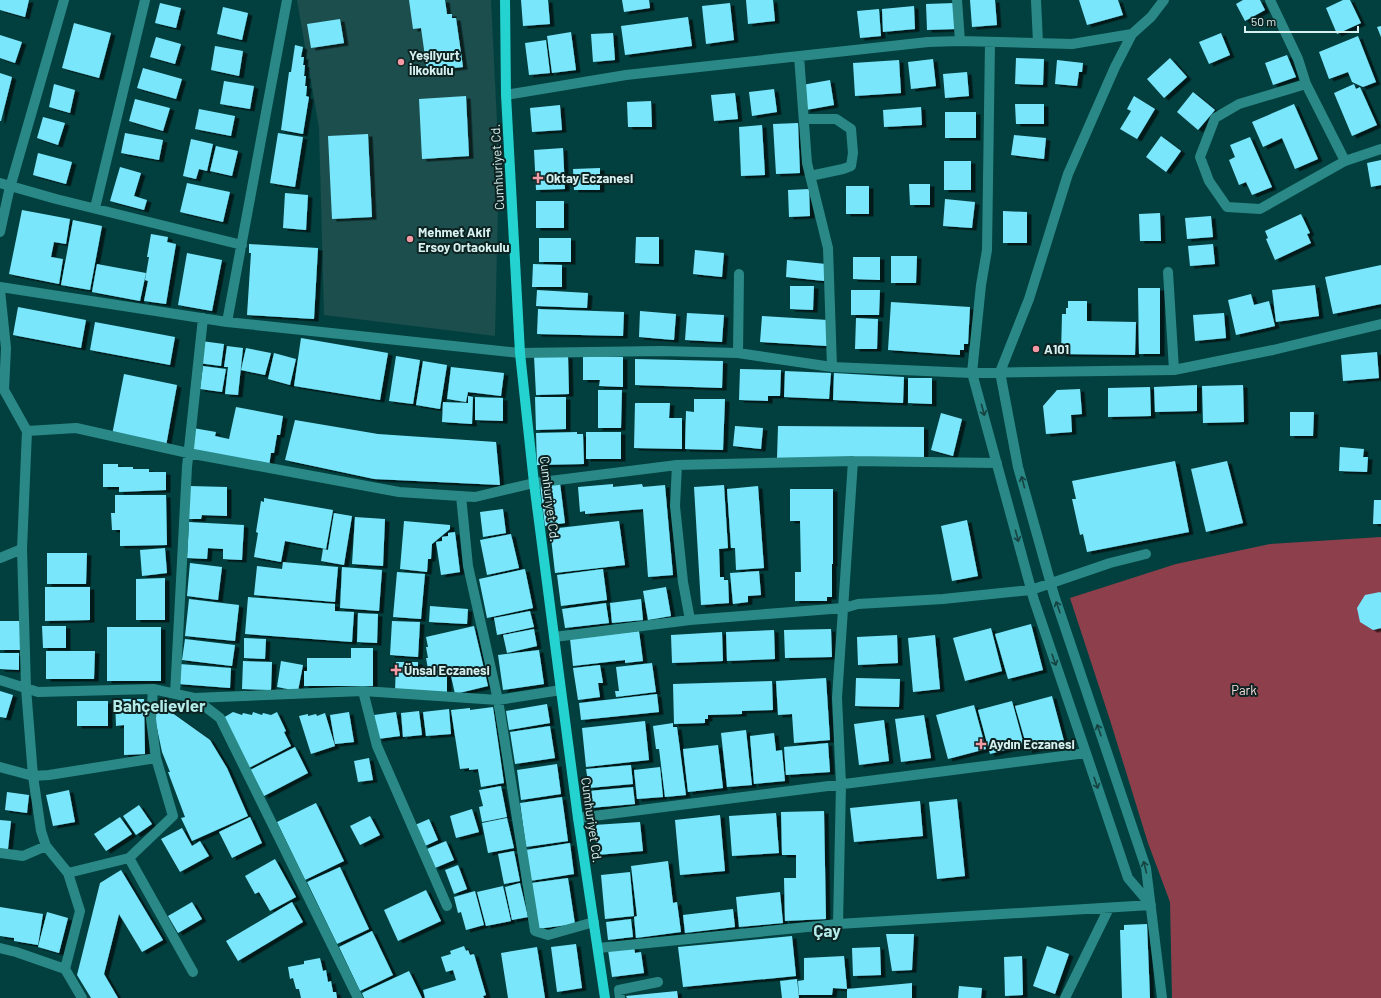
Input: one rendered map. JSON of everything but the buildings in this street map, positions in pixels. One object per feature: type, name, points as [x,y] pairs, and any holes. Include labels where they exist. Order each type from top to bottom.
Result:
[{"type":"main road","name":"Cumhuriyet Cd.","points":[[504,0],[506,95],[520,353],[534,483],[554,637],[578,818],[605,998]]},
{"type":"street","points":[[0,232],[11,185],[64,0]]},
{"type":"street","points":[[94,208],[146,0]]},
{"type":"street","points":[[227,322],[287,0]]},
{"type":"street","points":[[957,0],[960,41]]},
{"type":"street","points":[[1036,0],[1038,43]]},
{"type":"street","points":[[1162,998],[1146,868],[1050,584],[1018,467],[1000,372],[1029,299],[1068,174],[1132,34],[1151,17],[1164,0]]},
{"type":"street","points":[[1270,0],[1298,58],[1306,84],[1345,161]]},
{"type":"street","points":[[506,95],[626,76],[928,42],[960,41],[1072,44],[1132,34]]},
{"type":"street","points":[[990,42],[987,250],[981,285],[972,373],[1031,590],[1128,878],[1151,905]]},
{"type":"street","points":[[799,56],[807,163],[828,248],[832,367]]},
{"type":"street","points":[[1306,84],[1239,104],[1215,118],[1200,157],[1209,181],[1227,207],[1260,209],[1345,161],[1381,149]]},
{"type":"street","points":[[804,119],[836,118],[851,129],[853,153],[851,166],[810,176]]},
{"type":"street","points":[[0,183],[56,199],[242,245]]},
{"type":"street","points":[[1168,272],[1174,370]]},
{"type":"street","points":[[738,353],[739,274]]},
{"type":"street","points":[[65,969],[80,911],[68,873],[46,846],[41,832],[33,776],[26,688],[22,550],[28,431],[2,390],[6,348],[0,289],[227,322],[520,353],[661,351],[738,353],[832,367],[972,373],[1174,370],[1273,350],[1381,324]]},
{"type":"street","points":[[175,694],[188,453],[203,318]]},
{"type":"street","points":[[28,431],[76,428],[188,453],[399,492],[475,497],[534,483],[677,465],[853,461],[997,463]]},
{"type":"street","points":[[838,924],[841,784],[837,698],[853,461]]},
{"type":"street","points":[[677,465],[675,506],[683,582],[690,620]]},
{"type":"street","points":[[461,496],[468,566],[498,700],[535,931],[548,935],[594,922]]},
{"type":"street","points":[[0,558],[22,550]]},
{"type":"street","points":[[554,637],[690,620],[844,608],[858,604],[943,599],[1031,590],[1110,563],[1146,554]]},
{"type":"street","points":[[0,680],[38,692],[152,689],[194,698],[363,691],[498,700],[561,690]]},
{"type":"street","points":[[68,873],[129,858],[173,816],[156,758],[151,719],[152,689]]},
{"type":"street","points":[[363,691],[377,746],[448,906]]},
{"type":"street","points":[[194,698],[220,718],[358,998]]},
{"type":"street","points":[[578,818],[1086,753]]},
{"type":"street","points":[[0,767],[33,776],[49,775],[156,758]]},
{"type":"street","points":[[0,853],[23,856],[46,846]]},
{"type":"street","points":[[129,858],[193,972]]},
{"type":"street","points":[[598,948],[838,924],[1151,905]]},
{"type":"street","points":[[1065,998],[1109,908]]},
{"type":"street","points":[[0,948],[65,969],[82,998]]},
{"type":"street","points":[[620,998],[619,990],[658,982]]},
{"type":"shaded area","points":[[297,0],[491,0],[499,163],[495,336],[324,315],[319,128]]},
{"type":"green space","name":"Park","points":[[1381,537],[1381,998],[1172,998],[1170,902],[1148,843],[1070,598],[1176,564],[1270,544]]},
{"type":"place","name":"Yeşilyurt İlkokulu","points":[[401,62]]},
{"type":"place","name":"Oktay Eczanesi","points":[[538,178]]},
{"type":"place","name":"Mehmet Akif Ersoy Ortaokulu","points":[[410,239]]},
{"type":"place","name":"A101","points":[[1036,349]]},
{"type":"place","name":"Ünsal Eczanesi","points":[[396,670]]},
{"type":"place","name":"Aydın Eczanesi","points":[[981,744]]},
{"type":"district","name":"Bahçelievler","points":[[159,705]]},
{"type":"district","name":"Çay","points":[[827,930]]}]
